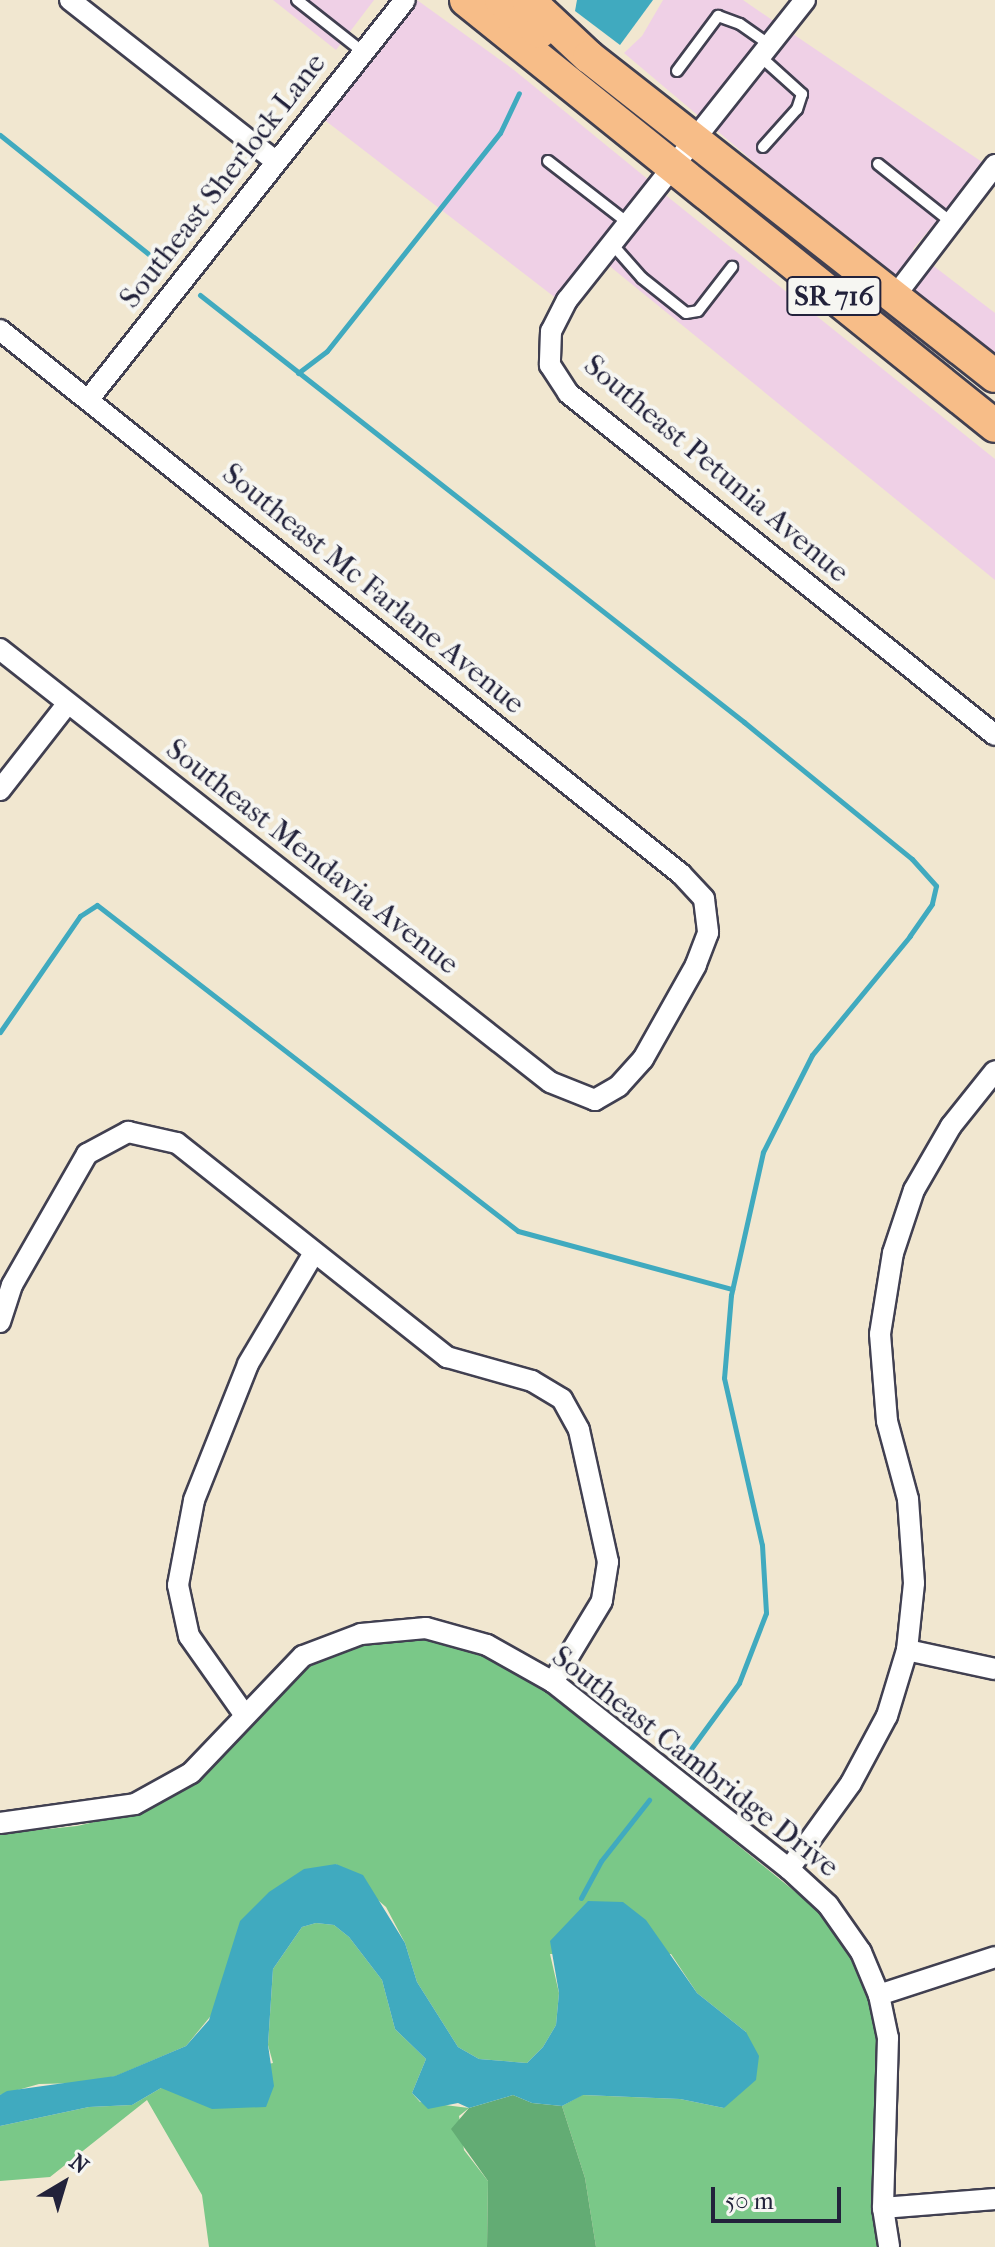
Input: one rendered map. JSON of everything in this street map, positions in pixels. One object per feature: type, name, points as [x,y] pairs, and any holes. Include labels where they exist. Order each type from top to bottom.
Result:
[{"type":"main road","name":"SR 716","points":[[466,0],[995,426]]},
{"type":"main road","points":[[501,0],[542,34],[589,57]]},
{"type":"main road","name":"SR 716","points":[[528,0],[589,57],[995,376]]},
{"type":"street","points":[[70,0],[275,161]]},
{"type":"street","name":"Southeast Sherlock Lane","points":[[88,400],[405,0]]},
{"type":"street","name":"Southeast Petunia Avenue","points":[[805,0],[767,52],[567,300],[551,331],[550,365],[568,393],[995,735]]},
{"type":"street","points":[[895,296],[995,165]]},
{"type":"street","name":"Southeast Mc Farlane Avenue","points":[[0,330],[681,874],[704,899],[708,933],[696,965],[643,1059],[619,1086],[595,1100]]},
{"type":"street","name":"Southeast Mendavia Avenue","points":[[0,649],[550,1082],[595,1100]]},
{"type":"street","points":[[0,790],[68,703]]},
{"type":"street","points":[[789,1869],[851,1783],[887,1716],[907,1650],[914,1583],[908,1499],[887,1421],[880,1334],[893,1253],[914,1190],[951,1126],[995,1071]]},
{"type":"street","points":[[0,1322],[12,1285],[87,1154],[128,1132],[177,1143],[447,1357],[532,1381],[562,1399],[579,1430],[608,1562],[602,1601],[553,1682]]},
{"type":"street","points":[[244,1714],[189,1636],[178,1585],[194,1500],[248,1364],[314,1253]]},
{"type":"street","name":"Southeast Cambridge Drive","points":[[0,1823],[135,1804],[191,1773],[244,1714],[303,1656],[361,1634],[426,1628],[487,1645],[553,1682],[789,1869],[828,1905],[861,1952],[879,1995],[888,2038],[883,2208],[889,2247]]},
{"type":"street","points":[[907,1650],[995,1669]]},
{"type":"street","points":[[879,1995],[995,1957]]},
{"type":"street","points":[[883,2208],[995,2199]]},
{"type":"lane","points":[[297,0],[363,52]]},
{"type":"lane","points":[[677,71],[718,16],[740,24],[802,94],[797,109],[763,147]]},
{"type":"lane","points":[[548,161],[628,223]]},
{"type":"lane","points":[[878,164],[951,222]]},
{"type":"lane","points":[[612,244],[642,278],[686,313],[698,311],[732,267]]},
{"type":"shaded area","points":[[273,0],[374,0],[336,50]]},
{"type":"shaded area","points":[[417,0],[514,70],[650,181],[557,299],[322,118]]},
{"type":"shaded area","points":[[663,0],[743,0],[778,24],[701,118],[624,53],[642,36]]},
{"type":"shaded area","points":[[793,34],[985,164],[913,249],[917,253],[895,281],[715,129]]},
{"type":"shaded area","points":[[663,193],[995,459],[995,580],[607,264]]},
{"type":"shaded area","points":[[931,264],[995,313],[995,363],[909,293]]},
{"type":"green space","points":[[424,1638],[483,1654],[547,1690],[820,1912],[852,1957],[870,1998],[879,2040],[873,2217],[879,2247],[596,2247],[585,2178],[562,2106],[582,2095],[680,2099],[724,2108],[746,2032],[697,1993],[671,1954],[550,1954],[559,1993],[556,2025],[543,2047],[527,2063],[479,2059],[458,2047],[417,1982],[405,1943],[386,1907],[336,1864],[186,2046],[116,2076],[81,2083],[39,2084],[0,2095],[0,1834],[77,1826],[138,1812],[308,1664],[362,1643]]},
{"type":"green space","points":[[316,1923],[334,1925],[349,1937],[382,1980],[395,2029],[426,2059],[412,2093],[420,2102],[469,2108],[459,2116],[464,2150],[488,2181],[487,2247],[209,2247],[202,2195],[147,2100],[50,2177],[0,2181],[0,2126],[89,2107],[132,2105],[161,2088],[273,2063],[268,2045],[273,1969],[302,1927]]},
{"type":"green space","points":[[513,2095],[532,2103],[562,2106],[585,2178],[596,2247],[487,2247],[488,2181],[451,2129],[469,2108]]},
{"type":"water","points":[[577,0],[653,0],[620,45],[575,11]]},
{"type":"water","points":[[336,1864],[363,1875],[405,1943],[417,1982],[458,2047],[479,2059],[527,2063],[543,2047],[556,2025],[559,1993],[550,1941],[588,1901],[623,1902],[646,1920],[697,1993],[746,2032],[759,2056],[756,2080],[724,2108],[680,2099],[583,2095],[562,2106],[532,2103],[513,2095],[469,2108],[458,2103],[428,2109],[412,2093],[426,2059],[395,2029],[382,1980],[349,1937],[334,1925],[316,1923],[302,1927],[273,1969],[268,2045],[274,2086],[266,2107],[212,2109],[161,2088],[132,2105],[89,2107],[0,2126],[0,2095],[7,2091],[115,2076],[186,2046],[209,2020],[240,1921],[269,1892],[304,1869]]},
{"type":"waterway","points":[[298,373],[327,351],[500,133],[519,93]]},
{"type":"waterway","points":[[0,135],[162,265]]},
{"type":"waterway","points":[[200,295],[744,722],[912,859],[936,886],[932,904],[910,936],[812,1055],[763,1152],[731,1295],[724,1378],[762,1545],[766,1613],[739,1683],[685,1757]]},
{"type":"waterway","points":[[0,1032],[80,916],[97,905],[518,1231],[732,1289]]},
{"type":"waterway","points":[[581,1898],[601,1861],[649,1800]]}]
